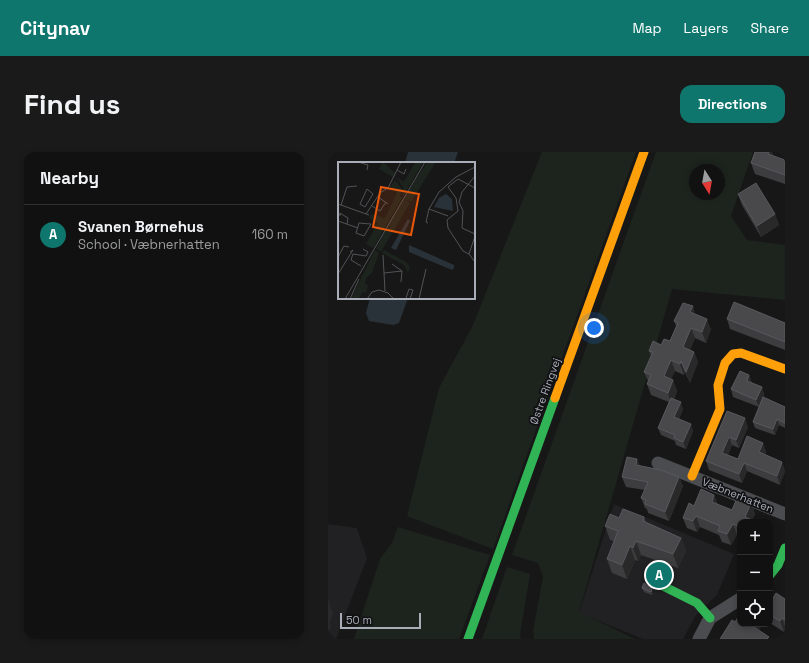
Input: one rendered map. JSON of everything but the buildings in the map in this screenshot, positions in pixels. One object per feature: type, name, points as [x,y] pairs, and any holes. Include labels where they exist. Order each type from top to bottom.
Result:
[{"type":"main road","name":"Østre Ringvej","points":[[468,639],[644,152]]},
{"type":"main road","name":"Væbnerhatten","points":[[692,476],[720,409],[718,385],[725,363],[733,354],[741,353],[785,369]]},
{"type":"main road","points":[[773,572],[778,566],[785,548]]},
{"type":"main road","points":[[655,582],[697,603],[710,618]]},
{"type":"street","name":"Væbnerhatten","points":[[658,462],[785,514]]},
{"type":"street","points":[[698,639],[710,618],[737,601]]},
{"type":"shaded area","points":[[408,152],[458,152],[454,162],[405,162]]},
{"type":"shaded area","points":[[542,152],[636,152],[493,549],[407,516],[439,388],[473,325]]},
{"type":"shaded area","points":[[656,152],[753,152],[731,216],[747,240],[785,245],[785,300],[672,289],[579,612],[635,639],[534,639],[533,631],[543,577],[538,563],[512,555]]},
{"type":"shaded area","points":[[370,299],[408,299],[399,323],[393,325],[369,321],[366,313]]},
{"type":"shaded area","points":[[614,504],[734,554],[717,595],[696,615],[683,639],[643,639],[579,613]]},
{"type":"shaded area","points":[[328,524],[357,528],[367,558],[336,639],[328,639]]},
{"type":"shaded area","points":[[398,527],[490,555],[459,639],[354,639],[380,559],[392,543]]},
{"type":"shaded area","points":[[507,567],[530,574],[520,634],[521,639],[482,639]]},
{"type":"traffic: fast","points":[[468,639],[555,398]]},
{"type":"traffic: fast","points":[[773,571],[778,565],[785,548]]},
{"type":"traffic: fast","points":[[655,582],[697,603],[710,618]]},
{"type":"traffic: slow","points":[[555,398],[644,152]]},
{"type":"traffic: slow","points":[[692,476],[720,409],[718,385],[725,363],[733,354],[741,353],[785,369]]},
{"type":"place","name":"Svanen Børnehus","points":[[659,575]]}]
